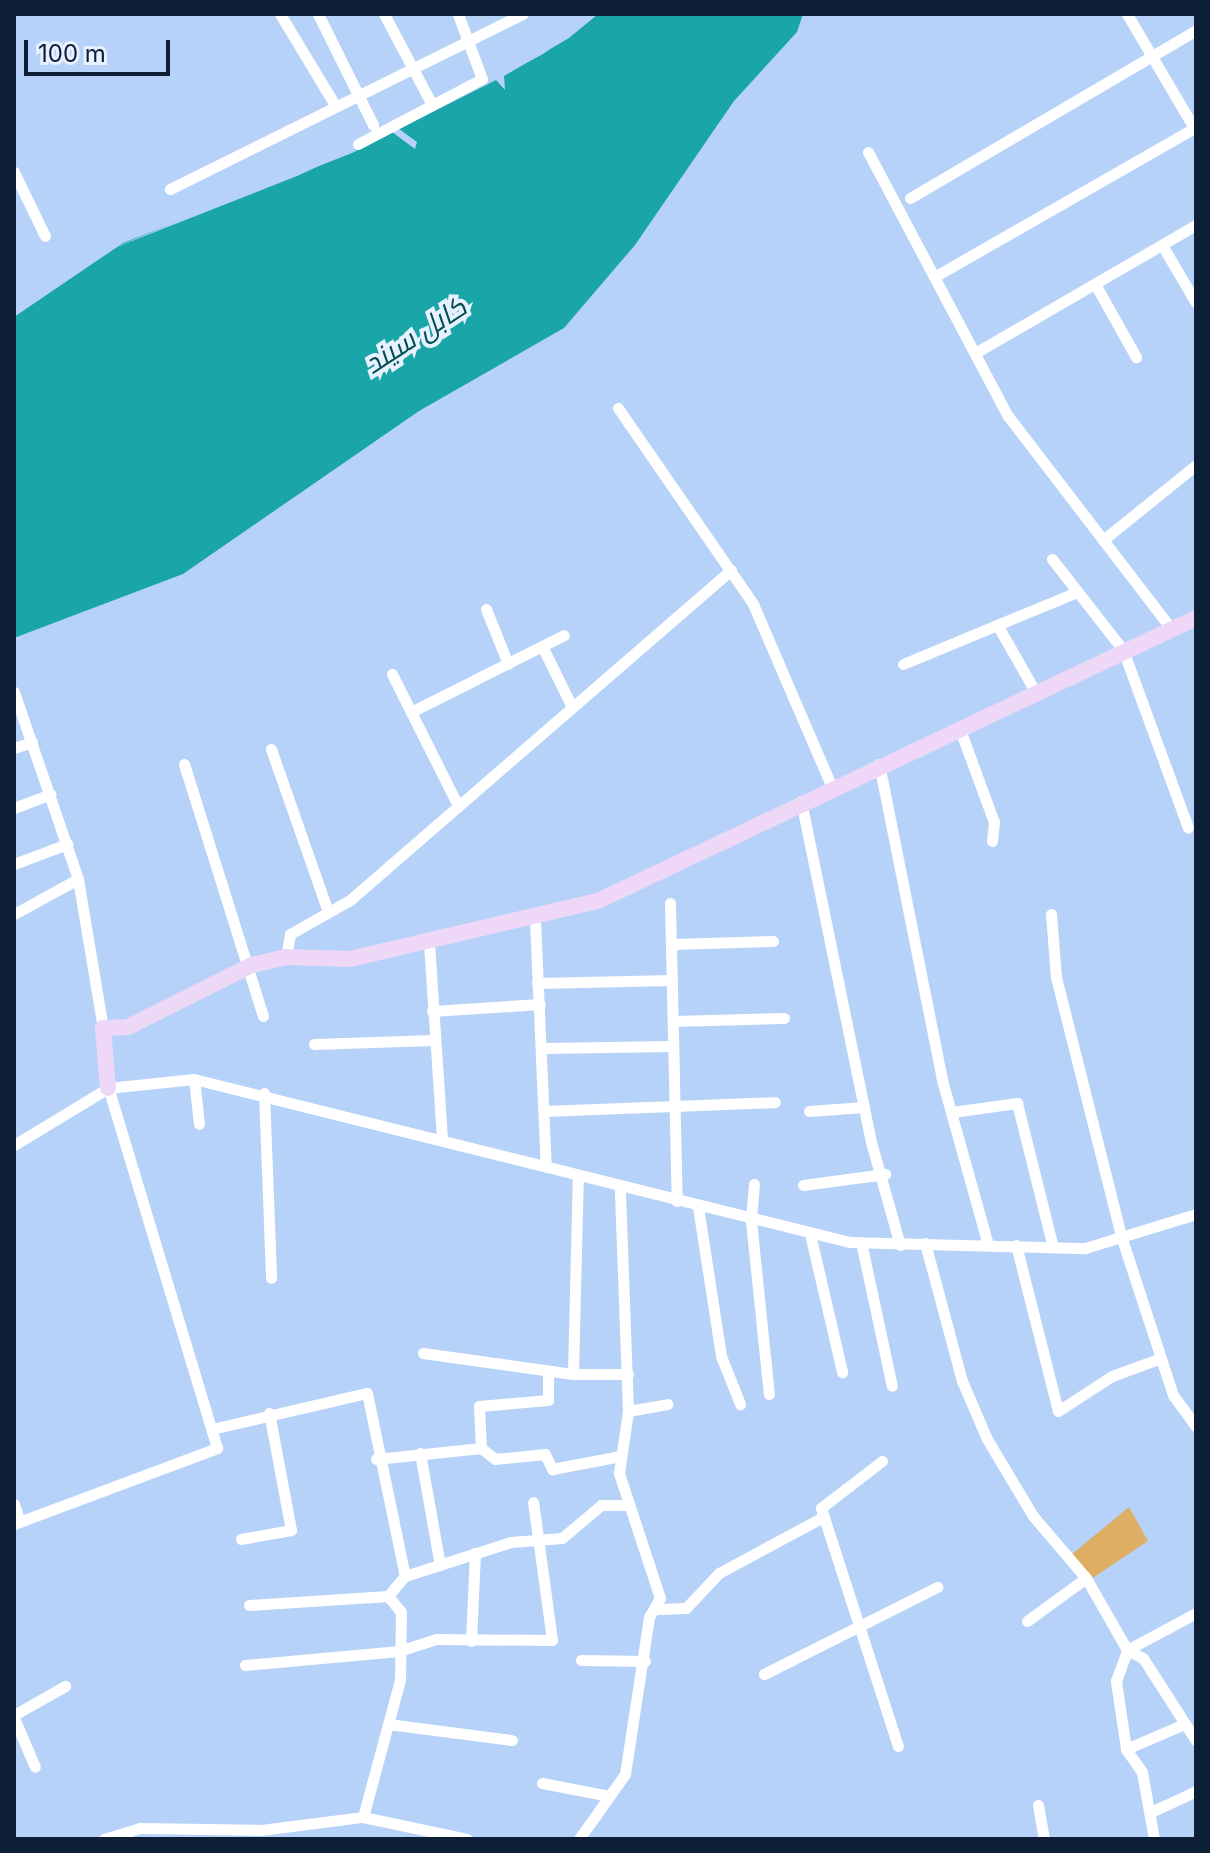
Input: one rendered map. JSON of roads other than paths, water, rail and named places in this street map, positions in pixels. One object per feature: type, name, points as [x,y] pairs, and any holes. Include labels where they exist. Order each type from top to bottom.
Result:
[{"type":"street","points":[[280,14],[333,102]]},
{"type":"street","points":[[318,14],[373,125]]},
{"type":"street","points":[[384,14],[430,101]]},
{"type":"street","points":[[358,144],[430,101],[482,79],[458,14]]},
{"type":"street","points":[[170,189],[333,102],[523,14]]},
{"type":"street","points":[[934,277],[1196,129],[1127,14]]},
{"type":"street","points":[[910,198],[1196,30]]},
{"type":"street","points":[[868,152],[1008,416],[1170,627]]},
{"type":"street","points":[[14,172],[45,236]]},
{"type":"street","points":[[975,353],[1196,225]]},
{"type":"street","points":[[1162,245],[1195,300]]},
{"type":"street","points":[[1095,284],[1136,357]]},
{"type":"street","points":[[618,408],[753,604],[831,785]]},
{"type":"street","points":[[1103,540],[1196,465]]},
{"type":"street","points":[[1052,559],[1123,650],[1188,828]]},
{"type":"street","points":[[286,957],[290,934],[328,912],[731,570]]},
{"type":"street","points":[[903,664],[999,628],[1077,592]]},
{"type":"street","points":[[486,609],[508,664]]},
{"type":"street","points":[[103,1028],[128,1027],[252,965],[286,957],[350,959],[535,920],[598,901],[831,785],[1170,627],[1196,618]]},
{"type":"street","points":[[999,628],[1035,691]]},
{"type":"street","points":[[411,712],[564,635]]},
{"type":"street","points":[[542,646],[571,705]]},
{"type":"street","points":[[392,674],[457,804]]},
{"type":"street","points":[[14,692],[78,879],[103,1028],[108,1088],[217,1448],[17,1523],[14,1504]]},
{"type":"street","points":[[959,727],[994,822],[992,841]]},
{"type":"street","points":[[14,748],[32,742]]},
{"type":"street","points":[[271,749],[328,912]]},
{"type":"street","points":[[184,764],[252,965],[263,1016]]},
{"type":"street","points":[[879,764],[952,1112],[988,1245]]},
{"type":"street","points":[[14,808],[50,794]]},
{"type":"street","points":[[801,801],[864,1107],[885,1174],[900,1245]]},
{"type":"street","points":[[14,864],[67,844]]},
{"type":"street","points":[[14,914],[78,879]]},
{"type":"street","points":[[670,903],[674,1021],[670,1046],[677,1201]]},
{"type":"street","points":[[1051,914],[1056,977],[1122,1239],[1173,1395],[1196,1427]]},
{"type":"street","points":[[535,920],[537,983],[545,1048],[546,1167]]},
{"type":"street","points":[[672,944],[773,941]]},
{"type":"street","points":[[429,943],[433,1040],[442,1137]]},
{"type":"street","points":[[537,983],[672,980]]},
{"type":"street","points":[[432,1011],[540,1004]]},
{"type":"street","points":[[674,1021],[784,1018]]},
{"type":"street","points":[[314,1044],[433,1040]]},
{"type":"street","points":[[545,1048],[670,1046]]},
{"type":"street","points":[[14,1145],[108,1088],[194,1079],[442,1137],[620,1189],[810,1234],[861,1242],[1053,1247],[1122,1239],[1196,1214]]},
{"type":"street","points":[[194,1079],[199,1124]]},
{"type":"street","points":[[264,1093],[271,1278]]},
{"type":"street","points":[[544,1111],[775,1102]]},
{"type":"street","points":[[952,1112],[1017,1103],[1053,1247]]},
{"type":"street","points":[[809,1111],[864,1107]]},
{"type":"street","points":[[803,1185],[885,1174]]},
{"type":"street","points":[[573,1374],[578,1175]]},
{"type":"street","points":[[754,1184],[751,1221],[769,1394]]},
{"type":"street","points":[[620,1189],[628,1374],[628,1411],[621,1456],[628,1505],[658,1609]]},
{"type":"street","points":[[698,1207],[721,1356],[740,1404]]},
{"type":"street","points":[[810,1234],[842,1372]]},
{"type":"street","points":[[861,1242],[892,1386]]},
{"type":"street","points":[[925,1243],[962,1381],[987,1439],[1033,1516],[1086,1578],[1127,1650],[1143,1658],[1196,1741]]},
{"type":"street","points":[[1016,1245],[1058,1411],[1112,1376],[1161,1358]]},
{"type":"street","points":[[423,1353],[573,1374],[628,1374]]},
{"type":"street","points":[[481,1448],[479,1406],[548,1400],[548,1371]]},
{"type":"street","points":[[212,1429],[269,1413],[367,1393],[376,1459],[405,1576]]},
{"type":"street","points":[[628,1411],[667,1404]]},
{"type":"street","points":[[241,1539],[291,1530],[269,1413]]},
{"type":"street","points":[[376,1459],[481,1448],[495,1459],[545,1454],[552,1469],[621,1456]]},
{"type":"street","points":[[420,1453],[440,1565]]},
{"type":"street","points":[[882,1461],[822,1505],[823,1517],[865,1626],[898,1746]]},
{"type":"street","points":[[245,1665],[399,1651],[436,1639],[552,1640],[533,1502]]},
{"type":"street","points":[[249,1605],[388,1596],[405,1576],[475,1553],[562,1538],[601,1505],[628,1505]]},
{"type":"street","points":[[579,1839],[625,1774],[645,1661],[649,1617],[658,1609],[686,1608],[719,1573],[823,1517]]},
{"type":"street","points":[[471,1641],[475,1553]]},
{"type":"street","points":[[1027,1621],[1086,1578]]},
{"type":"street","points":[[764,1674],[865,1626],[937,1587]]},
{"type":"street","points":[[363,1817],[388,1724],[399,1651],[401,1612],[388,1596]]},
{"type":"street","points":[[1154,1839],[1153,1811],[1126,1749],[1116,1681],[1127,1650],[1196,1613]]},
{"type":"street","points":[[581,1660],[645,1661]]},
{"type":"street","points":[[35,1767],[14,1716],[65,1686]]},
{"type":"street","points":[[388,1724],[512,1740]]},
{"type":"street","points":[[1126,1749],[1184,1724]]},
{"type":"street","points":[[542,1783],[609,1796]]},
{"type":"street","points":[[1153,1811],[1196,1791]]},
{"type":"street","points":[[1038,1805],[1044,1839]]},
{"type":"street","points":[[104,1839],[139,1828],[237,1835],[363,1817],[467,1839]]},
{"type":"water","name":"کابل سيند","points":[[598,14],[803,14],[797,32],[734,101],[635,245],[564,328],[419,411],[183,574],[14,638],[14,317],[123,243],[352,153],[543,54]]}]
